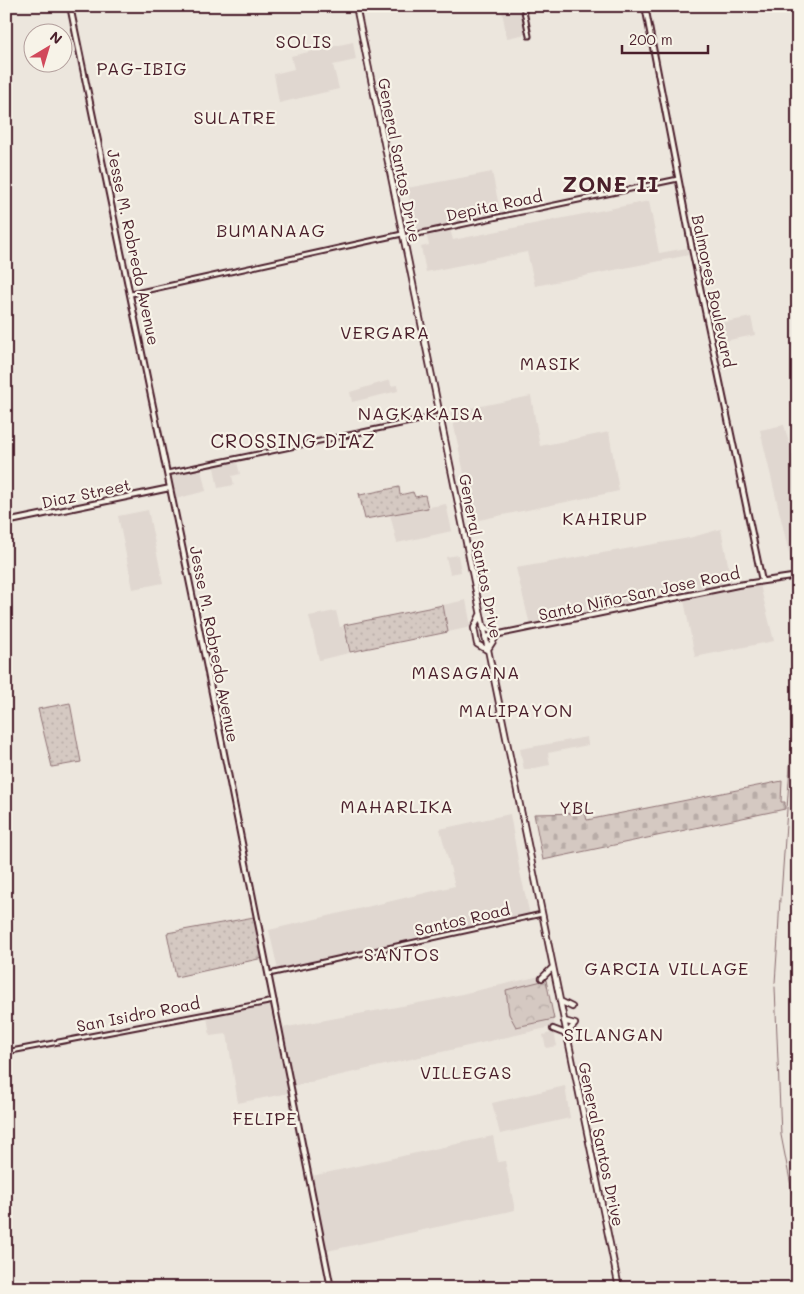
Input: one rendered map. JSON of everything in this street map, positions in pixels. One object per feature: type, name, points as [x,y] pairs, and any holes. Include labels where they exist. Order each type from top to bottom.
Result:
[{"type":"highway","name":"General Santos Drive","points":[[356,6],[619,1288]]},
{"type":"highway","points":[[480,615],[474,628],[477,644],[487,650],[496,635],[483,626]]},
{"type":"highway","points":[[542,978],[553,968]]},
{"type":"highway","points":[[560,1001],[572,1007]]},
{"type":"highway","points":[[553,1029],[566,1034],[576,1024],[564,1020]]},
{"type":"main road","name":"Jesse M. Robredo Avenue","points":[[70,6],[131,294],[331,1288]]},
{"type":"main road","name":"Balmores Boulevard","points":[[645,6],[678,178],[762,581]]},
{"type":"main road","name":"Diaz Street","points":[[6,522],[170,488]]},
{"type":"main road","name":"Santo Niño-San Jose Road","points":[[485,637],[762,581],[798,576]]},
{"type":"street","points":[[523,6],[529,36]]},
{"type":"street","name":"Depita Road","points":[[131,294],[678,178]]},
{"type":"street","points":[[167,473],[439,416]]},
{"type":"street","name":"Santos Road","points":[[269,974],[542,914]]},
{"type":"street","name":"San Isidro Road","points":[[6,1052],[274,1001]]},
{"type":"shaded area","points":[[501,6],[520,6],[526,34],[507,38]]},
{"type":"shaded area","points":[[353,42],[356,60],[333,65],[339,89],[279,103],[274,74],[294,69],[291,56]]},
{"type":"shaded area","points":[[492,172],[501,216],[417,233],[407,188]]},
{"type":"shaded area","points":[[649,201],[659,253],[687,248],[689,255],[535,286],[527,252],[426,272],[421,247],[429,245],[426,233],[450,229],[453,240]]},
{"type":"shaded area","points":[[751,317],[755,335],[719,342],[713,336],[711,325]]},
{"type":"shaded area","points":[[390,380],[391,386],[397,385],[398,391],[352,402],[350,392]]},
{"type":"shaded area","points":[[531,396],[540,446],[609,432],[619,491],[474,521],[451,412]]},
{"type":"shaded area","points":[[784,425],[798,474],[798,573],[794,574],[760,430]]},
{"type":"shaded area","points":[[237,462],[240,474],[232,476],[234,485],[218,488],[214,467]]},
{"type":"shaded area","points":[[201,469],[206,491],[175,499],[170,476]]},
{"type":"shaded area","points":[[446,504],[452,531],[397,543],[390,514]]},
{"type":"shaded area","points":[[148,510],[163,583],[133,589],[118,516]]},
{"type":"shaded area","points":[[721,529],[732,584],[698,591],[696,582],[679,586],[681,594],[530,625],[516,568],[689,538]]},
{"type":"shaded area","points":[[458,555],[461,572],[450,574],[446,557]]},
{"type":"shaded area","points":[[760,585],[774,641],[695,657],[684,600]]},
{"type":"shaded area","points":[[466,600],[471,627],[448,632],[443,605]]},
{"type":"shaded area","points":[[336,611],[340,627],[343,626],[349,653],[319,660],[309,616]]},
{"type":"shaded area","points":[[587,737],[588,745],[548,753],[550,765],[524,770],[520,749]]},
{"type":"shaded area","points":[[510,814],[530,915],[278,970],[269,930],[455,886],[440,829]]},
{"type":"shaded area","points":[[540,976],[542,980],[546,980],[555,1026],[293,1086],[282,1028],[440,999]]},
{"type":"shaded area","points":[[271,1004],[289,1093],[238,1103],[227,1034],[210,1036],[207,1016]]},
{"type":"shaded area","points":[[554,1032],[557,1046],[546,1048],[543,1035]]},
{"type":"shaded area","points":[[565,1086],[570,1118],[500,1134],[492,1103]]},
{"type":"shaded area","points":[[493,1136],[498,1162],[505,1161],[515,1210],[327,1251],[312,1176]]},
{"type":"green space","points":[[399,487],[400,495],[413,492],[415,497],[425,495],[428,508],[365,519],[359,493],[360,495]]},
{"type":"green space","points":[[443,605],[448,632],[350,652],[344,625]]},
{"type":"green space","points":[[70,703],[81,762],[52,767],[38,709]]},
{"type":"green space","points":[[782,781],[781,802],[785,802],[785,809],[543,860],[534,814],[585,813],[587,820]]},
{"type":"green space","points":[[254,917],[263,958],[176,977],[167,933]]},
{"type":"green space","points":[[546,980],[554,1019],[516,1027],[509,1014],[506,990]]},
{"type":"waterway","points":[[794,720],[798,711]]},
{"type":"waterway","points":[[781,896],[793,723]]},
{"type":"waterway","points":[[778,937],[780,898]]},
{"type":"waterway","points":[[775,983],[778,938]]},
{"type":"waterway","points":[[775,987],[781,1135],[798,1222]]},
{"type":"district","name":"SOLIS","points":[[304,41]]},
{"type":"district","name":"PAG-IBIG","points":[[142,68]]},
{"type":"district","name":"SULATRE","points":[[235,117]]},
{"type":"district","name":"ZONE II","points":[[611,183]]},
{"type":"district","name":"BUMANAAG","points":[[271,230]]},
{"type":"district","name":"VERGARA","points":[[385,332]]},
{"type":"district","name":"MASIK","points":[[550,363]]},
{"type":"district","name":"NAGKAKAISA","points":[[421,413]]},
{"type":"district","name":"CROSSING DIAZ","points":[[293,440]]},
{"type":"district","name":"KAHIRUP","points":[[605,518]]},
{"type":"district","name":"MASAGANA","points":[[466,672]]},
{"type":"district","name":"MALIPAYON","points":[[516,710]]},
{"type":"district","name":"MAHARLIKA","points":[[397,806]]},
{"type":"district","name":"YBL","points":[[577,807]]},
{"type":"district","name":"SANTOS","points":[[402,954]]},
{"type":"district","name":"GARCIA VILLAGE","points":[[667,968]]},
{"type":"district","name":"SILANGAN","points":[[614,1034]]},
{"type":"district","name":"VILLEGAS","points":[[466,1072]]},
{"type":"district","name":"FELIPE","points":[[265,1118]]}]
